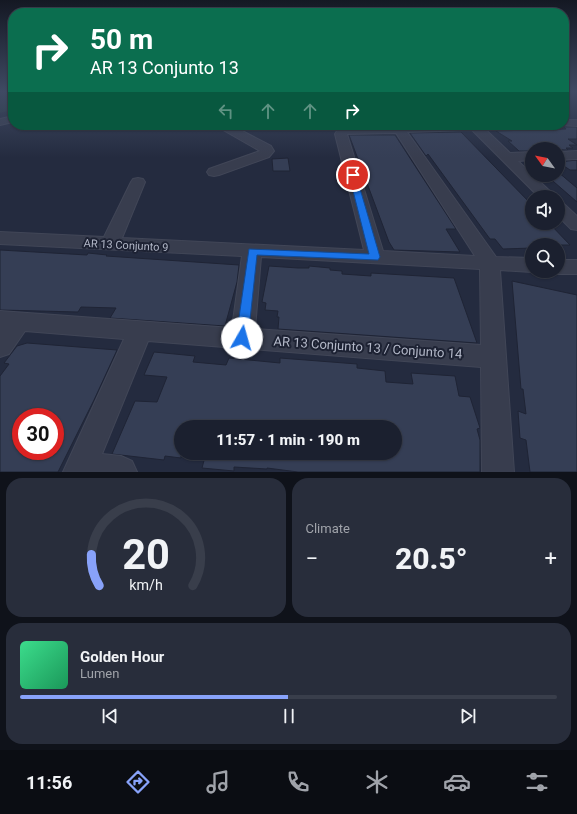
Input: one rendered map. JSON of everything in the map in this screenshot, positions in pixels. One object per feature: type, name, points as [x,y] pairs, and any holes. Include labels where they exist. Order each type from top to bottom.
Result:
[{"type":"street","points":[[214,172],[264,154],[267,151],[266,149],[231,130]]},
{"type":"street","points":[[350,130],[343,131],[341,134],[375,257]]},
{"type":"street","points":[[400,130],[490,263],[498,472]]},
{"type":"street","points":[[479,130],[541,190]]},
{"type":"street","points":[[565,156],[577,155]]},
{"type":"street","points":[[508,157],[525,156]]},
{"type":"street","points":[[110,244],[138,182]]},
{"type":"street","points":[[565,214],[577,225]]},
{"type":"street","name":"AR 13 Conjunto 9","points":[[0,238],[525,265]]},
{"type":"street","points":[[242,338],[252,251]]},
{"type":"street","points":[[565,267],[577,268]]},
{"type":"street","points":[[0,347],[10,321]]},
{"type":"street","name":"AR 13 Conjunto 13 / Conjunto 14","points":[[10,321],[494,357]]},
{"type":"street","points":[[120,472],[80,469],[140,330]]},
{"type":"building","points":[[569,127],[577,127],[577,139],[568,139],[577,145],[569,145],[573,148],[566,148],[568,150],[565,150],[565,142],[525,142],[525,151],[519,151],[508,141],[512,141],[496,131],[569,130]]},
{"type":"building","points":[[461,132],[525,198],[525,230],[556,230],[563,238],[525,238],[525,248],[503,249],[495,239],[490,239],[428,154],[426,156],[410,133]]},
{"type":"building","points":[[349,135],[395,135],[456,229],[446,229],[460,252],[394,250],[389,242]]},
{"type":"building","points":[[288,158],[290,171],[273,171],[272,159]]},
{"type":"building","points":[[577,160],[577,170],[570,170],[565,167],[565,161]]},
{"type":"building","points":[[565,178],[577,188],[577,202],[565,190],[554,182],[565,182]]},
{"type":"building","points":[[565,240],[570,245],[565,245]]},
{"type":"building","points":[[0,250],[87,255],[88,253],[107,255],[106,256],[239,265],[237,282],[225,326],[110,318],[116,308],[81,307],[78,312],[0,310]]},
{"type":"building","points":[[269,266],[309,268],[309,266],[330,268],[330,270],[342,271],[342,274],[371,276],[371,273],[454,278],[477,343],[278,329],[278,311],[265,310],[266,303],[262,302]]},
{"type":"building","points":[[512,281],[577,295],[577,472],[530,472],[526,440],[520,438],[518,411],[526,414],[523,389],[521,389]]},
{"type":"building","points":[[27,343],[117,350],[94,400],[64,460],[58,472],[0,472],[0,376],[9,364],[4,363],[17,346]]},
{"type":"building","points":[[154,352],[195,356],[193,362],[226,365],[229,358],[280,363],[280,358],[357,364],[357,368],[385,371],[386,382],[413,384],[411,373],[455,376],[459,396],[470,397],[480,428],[477,429],[480,440],[480,472],[298,472],[267,468],[234,467],[234,471],[202,468],[204,460],[402,460],[402,420],[174,420],[174,457],[165,456],[164,460],[112,454],[135,401],[157,402],[167,377],[144,375]]},
{"type":"route","points":[[242,338],[252,251],[375,257],[353,175]]}]
